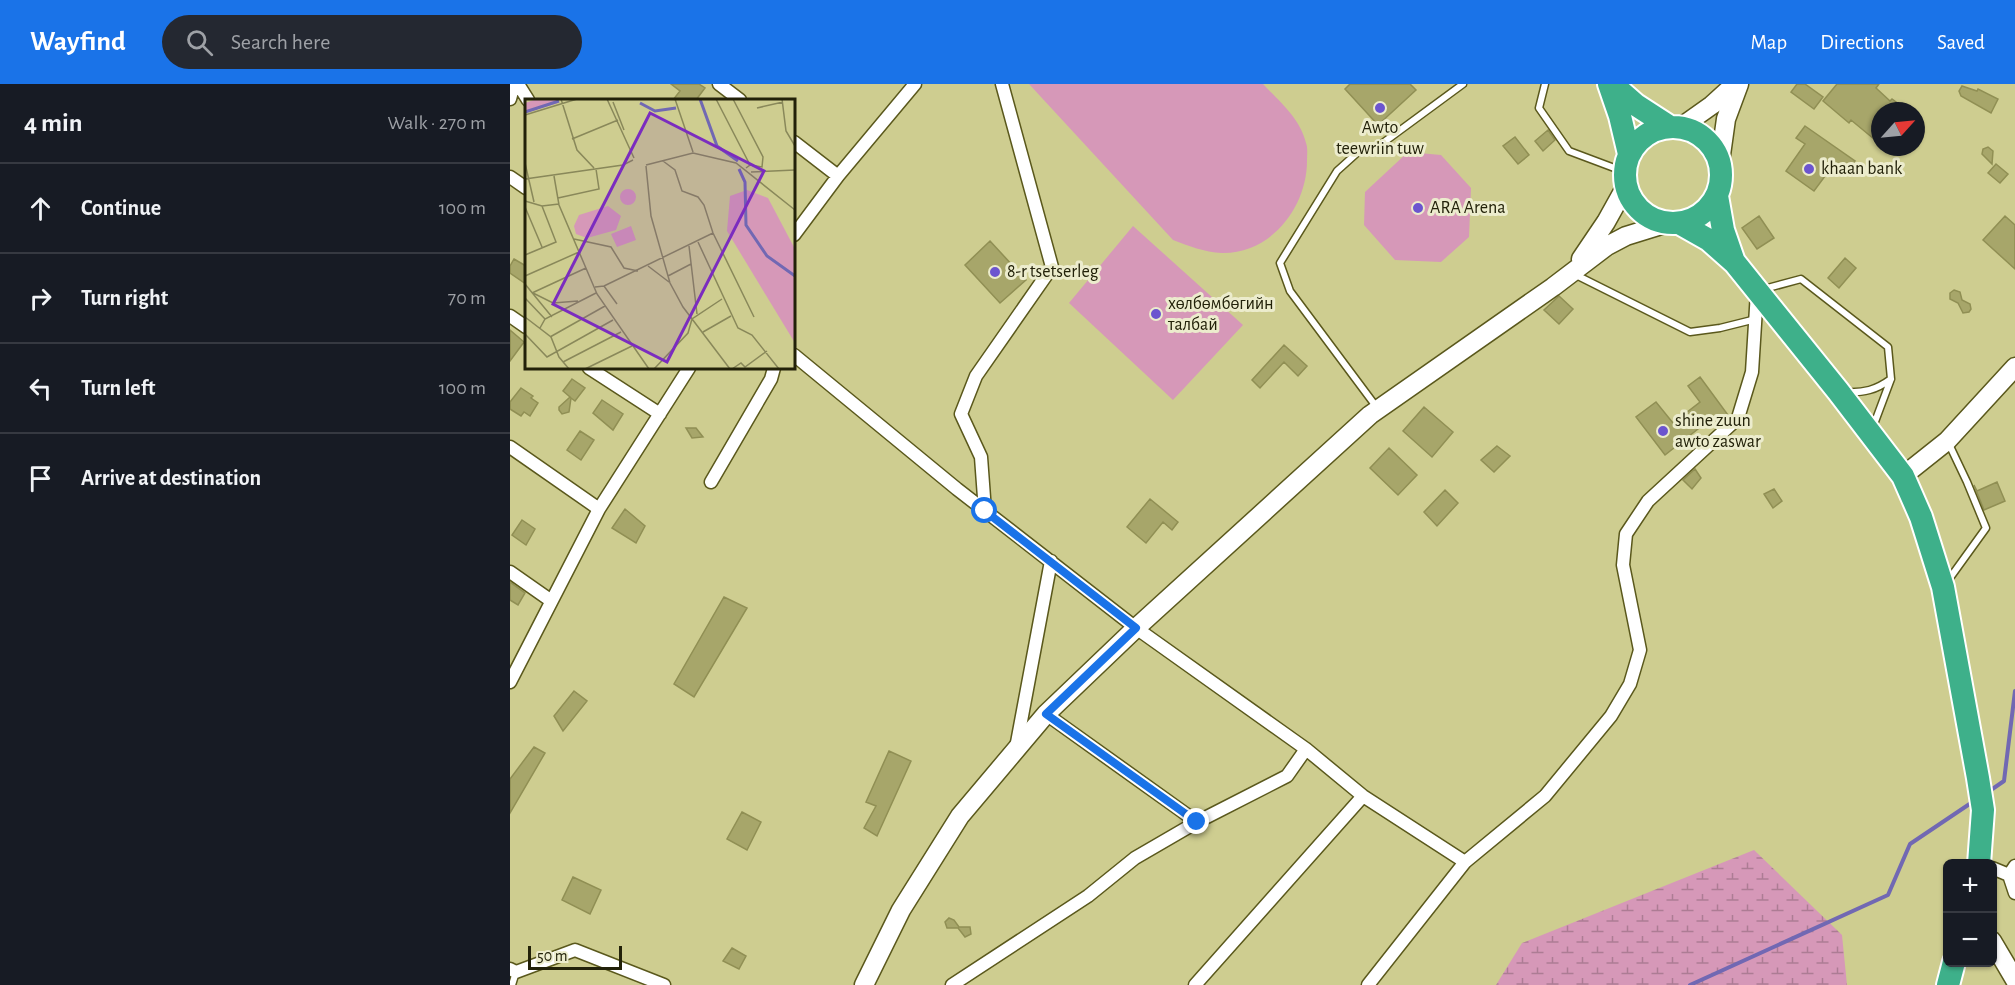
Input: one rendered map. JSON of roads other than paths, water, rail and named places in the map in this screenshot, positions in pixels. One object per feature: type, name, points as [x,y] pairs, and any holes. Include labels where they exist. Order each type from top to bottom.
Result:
[{"type":"highway","points":[[1610,84],[1620,116],[1626,171],[1632,200],[1641,212],[1654,220],[1674,223],[1709,240],[1735,263],[1838,391],[1903,477],[1921,517],[1943,587],[1983,810],[1984,859]]},
{"type":"highway","points":[[1610,84],[1636,105],[1675,127],[1694,131],[1714,149],[1720,162],[1721,179],[1717,196],[1708,209],[1695,218],[1674,223]]},
{"type":"highway","points":[[1626,171],[1639,140],[1653,131],[1675,127]]},
{"type":"highway","points":[[1717,196],[1723,230],[1735,263]]},
{"type":"highway","points":[[1948,985],[1953,967]]},
{"type":"street","points":[[510,99],[516,84]]},
{"type":"street","points":[[516,84],[527,99]]},
{"type":"street","points":[[719,84],[739,99]]},
{"type":"street","points":[[795,234],[838,177],[915,84]]},
{"type":"street","points":[[985,511],[981,457],[961,414],[976,375],[1052,267],[1002,84]]},
{"type":"street","points":[[1675,127],[1712,105],[1737,84]]},
{"type":"street","points":[[1720,162],[1726,119],[1737,84]]},
{"type":"street","points":[[795,143],[838,177]]},
{"type":"street","points":[[1570,272],[1600,231],[1626,171]]},
{"type":"street","points":[[510,177],[525,187]]},
{"type":"street","points":[[864,985],[901,910],[960,816],[1046,714],[1136,628],[1378,409],[1607,246],[1626,236],[1674,223]]},
{"type":"street","points":[[1368,985],[1465,862],[1545,796],[1611,716],[1630,684],[1640,650],[1623,565],[1626,534],[1648,501],[1738,418],[1752,372],[1757,291]]},
{"type":"street","points":[[510,316],[525,326]]},
{"type":"street","points":[[795,356],[985,511],[1136,628],[1306,749],[1363,796],[1465,862]]},
{"type":"street","points":[[1903,477],[1947,441],[2015,367]]},
{"type":"street","points":[[591,369],[660,414]]},
{"type":"street","points":[[510,682],[599,508],[688,369]]},
{"type":"street","points":[[711,482],[771,379],[774,369]]},
{"type":"street","points":[[510,447],[599,508]]},
{"type":"street","points":[[1016,748],[1051,561]]},
{"type":"street","points":[[510,572],[550,600]]},
{"type":"street","points":[[1046,714],[1197,822]]},
{"type":"street","points":[[952,985],[1088,896],[1136,858],[1197,822],[1287,776],[1306,749]]},
{"type":"street","points":[[1195,985],[1363,796]]},
{"type":"street","points":[[1997,867],[2012,870],[2015,893]]},
{"type":"street","points":[[1997,949],[2015,980]]},
{"type":"street","points":[[513,970],[575,950],[664,985]]},
{"type":"lane","points":[[1378,409],[1290,291],[1280,263],[1336,171],[1357,153],[1376,148],[1463,84]]},
{"type":"lane","points":[[1545,84],[1539,108],[1569,151],[1626,171]]},
{"type":"lane","points":[[1570,272],[1690,332],[1720,328],[1757,318]]},
{"type":"lane","points":[[1757,291],[1801,279],[1888,347],[1891,379],[1870,433]]},
{"type":"lane","points":[[1838,391],[1863,393],[1880,387],[1891,379]]},
{"type":"lane","points":[[1943,587],[1986,528],[1947,441]]},
{"type":"lane","points":[[512,985],[513,970]]},
{"type":"waterway","points":[[1988,792],[2004,781],[2015,691]]},
{"type":"waterway","points":[[1690,985],[1888,895],[1910,844],[1974,801]]},
{"type":"place","name":"Awto teewriin tuw","points":[[1380,108]]},
{"type":"place","name":"khaan bank","points":[[1809,169]]},
{"type":"place","name":"ARA Arena","points":[[1418,208]]},
{"type":"place","name":"8-r tsetserleg","points":[[995,272]]},
{"type":"place","name":"хөлбөмбөгийн талбай","points":[[1156,314]]},
{"type":"place","name":"shine zuun awto zaswar","points":[[1663,431]]}]
